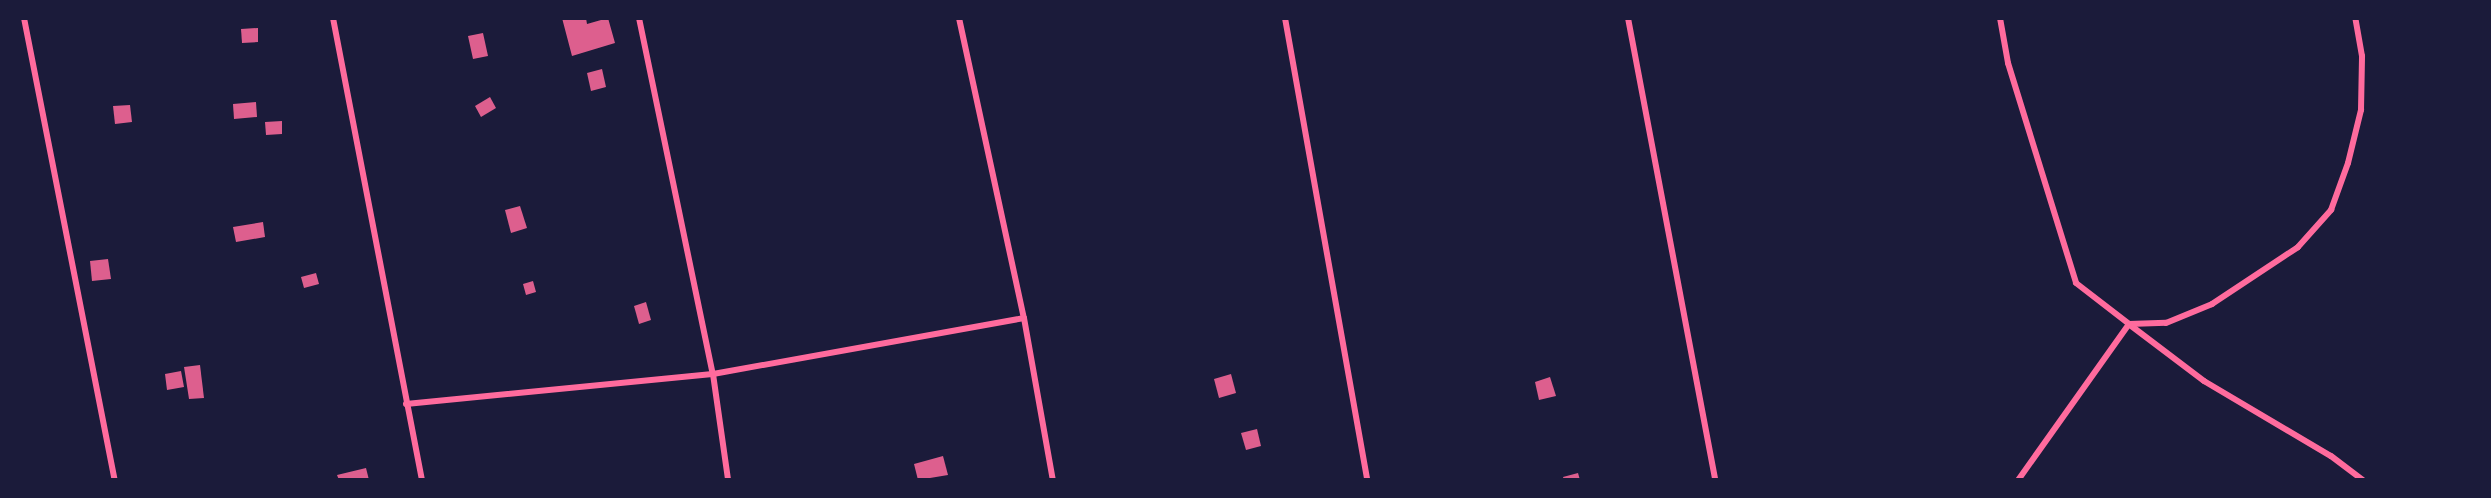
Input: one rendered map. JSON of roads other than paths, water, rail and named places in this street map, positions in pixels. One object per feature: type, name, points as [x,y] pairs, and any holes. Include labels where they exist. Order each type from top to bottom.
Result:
[{"type":"street","points":[[24,18],[115,480]]},
{"type":"street","points":[[333,18],[422,480]]},
{"type":"street","points":[[639,18],[713,374],[729,480]]},
{"type":"street","points":[[959,18],[1024,318],[1053,480]]},
{"type":"street","points":[[1285,18],[1367,480]]},
{"type":"street","points":[[1628,18],[1715,480]]},
{"type":"street","points":[[2000,18],[2008,63],[2076,283],[2204,381],[2331,456],[2363,480]]},
{"type":"street","points":[[2129,324],[2166,323],[2212,304],[2298,247],[2331,210],[2348,163],[2361,110],[2362,56],[2355,18]]},
{"type":"street","points":[[406,404],[713,374],[1024,318]]},
{"type":"street","points":[[2018,480],[2129,324]]}]
